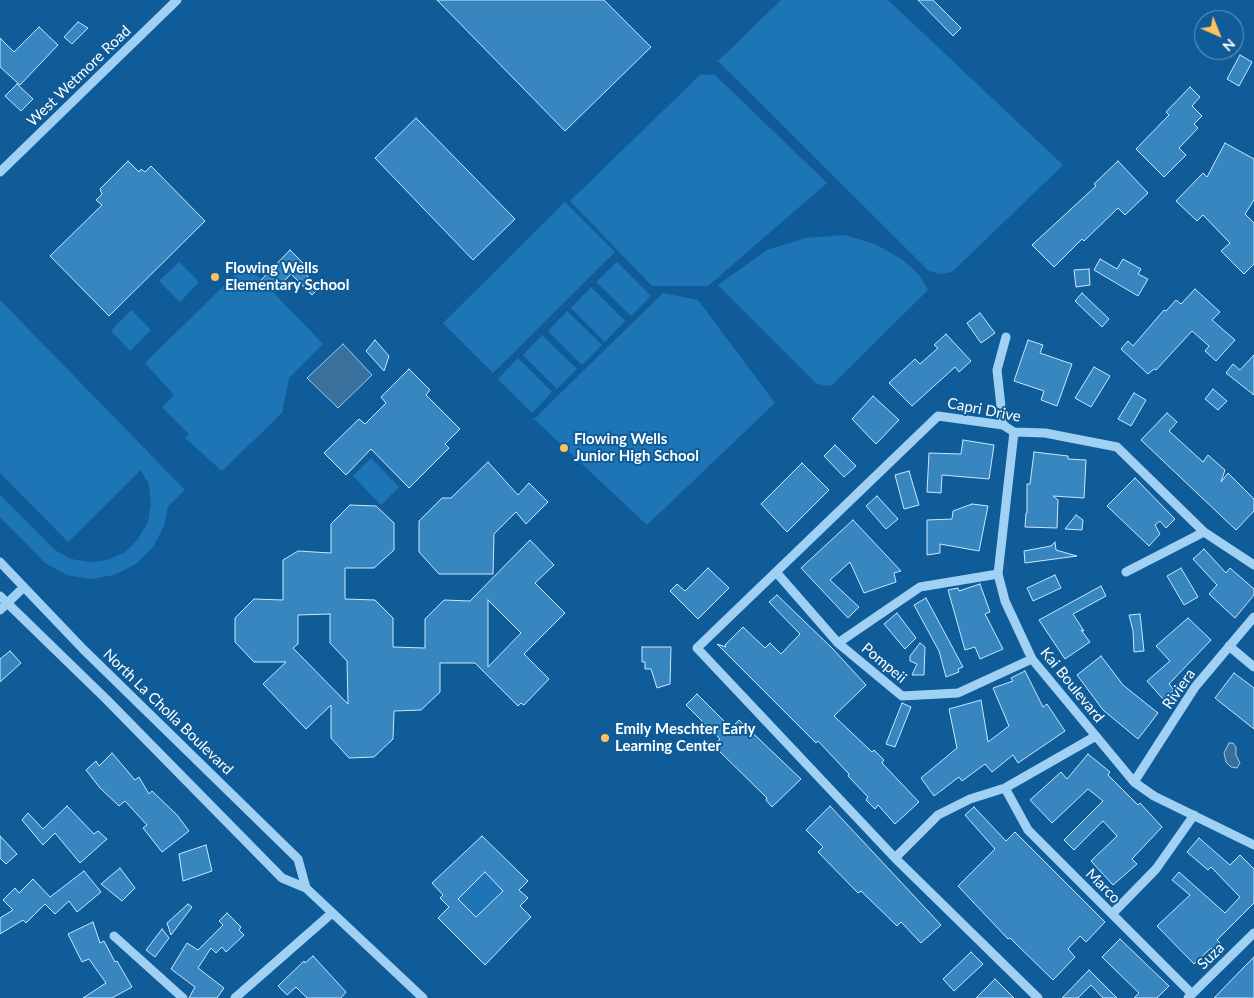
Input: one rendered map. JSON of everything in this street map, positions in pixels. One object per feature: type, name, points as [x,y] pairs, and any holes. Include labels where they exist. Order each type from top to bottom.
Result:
[{"type":"street","name":"West Wetmore Road","points":[[2,166],[177,0]]},
{"type":"street","points":[[1003,425],[997,370],[1006,337]]},
{"type":"street","name":"Capri Drive","points":[[895,858],[697,648],[938,416],[1003,425],[1014,432],[1045,434],[1116,447],[1204,532],[1254,565]]},
{"type":"street","name":"Kai Boulevard","points":[[1014,432],[998,574],[1005,601],[1032,659],[1134,782],[1154,796],[1254,845]]},
{"type":"street","points":[[1126,572],[1204,532]]},
{"type":"street","name":"North La Cholla Boulevard","points":[[0,562],[84,649],[298,859],[306,888]]},
{"type":"street","name":"Pompeii","points":[[776,572],[838,643],[902,696],[958,693],[1032,659]]},
{"type":"street","points":[[838,643],[920,587],[998,574]]},
{"type":"street","points":[[0,610],[24,587]]},
{"type":"street","points":[[0,596],[106,699],[282,878],[306,888],[423,998]]},
{"type":"street","name":"Riviera","points":[[1134,782],[1195,687],[1254,617]]},
{"type":"street","points":[[1229,646],[1254,667]]},
{"type":"street","points":[[1038,998],[895,858],[938,815],[970,799],[1005,788],[1096,736]]},
{"type":"street","name":"Marco","points":[[1005,788],[1028,830],[1190,996]]},
{"type":"street","points":[[1112,914],[1156,869],[1194,815]]},
{"type":"street","points":[[235,998],[332,913]]},
{"type":"street","name":"Suza","points":[[1190,996],[1254,933]]},
{"type":"street","points":[[114,936],[183,998]]},
{"type":"shaded area","points":[[781,0],[888,0],[1063,165],[952,272],[940,274],[929,271],[718,61]]},
{"type":"shaded area","points":[[701,74],[715,75],[827,183],[708,286],[652,286],[570,201]]},
{"type":"shaded area","points":[[565,202],[615,252],[493,373],[443,323]]},
{"type":"shaded area","points":[[844,235],[875,244],[903,260],[920,276],[928,290],[831,386],[817,384],[718,285],[767,250],[806,238]]},
{"type":"shaded area","points":[[179,262],[199,282],[180,302],[159,281]]},
{"type":"shaded area","points":[[617,262],[651,296],[631,316],[596,282]]},
{"type":"shaded area","points":[[246,264],[323,344],[289,378],[282,413],[222,471],[185,438],[189,434],[162,407],[174,395],[145,363]]},
{"type":"shaded area","points":[[591,287],[625,321],[605,342],[571,308]]},
{"type":"shaded area","points":[[663,293],[698,300],[775,403],[647,525],[534,419]]},
{"type":"shaded area","points":[[0,300],[185,490],[168,506],[164,526],[153,547],[136,564],[114,575],[90,579],[67,575],[45,563],[0,517],[0,495],[55,550],[71,559],[90,562],[108,560],[125,552],[138,539],[148,522],[151,504],[149,485],[141,470],[68,542],[0,473]]},
{"type":"shaded area","points":[[131,310],[151,330],[130,351],[111,331]]},
{"type":"shaded area","points":[[567,311],[602,345],[582,365],[548,331]]},
{"type":"shaded area","points":[[542,335],[577,369],[557,389],[523,355]]},
{"type":"shaded area","points":[[343,344],[372,375],[338,408],[307,378]]},
{"type":"shaded area","points":[[518,358],[552,392],[532,413],[498,379]]},
{"type":"shaded area","points":[[371,458],[399,487],[381,505],[353,476]]},
{"type":"shaded area","points":[[1229,743],[1233,743],[1236,747],[1236,755],[1240,763],[1237,768],[1231,767],[1226,762],[1224,753]]},
{"type":"shaded area","points":[[485,872],[510,898],[483,924],[458,899]]},
{"type":"building","points":[[437,0],[604,0],[651,47],[565,131]]},
{"type":"building","points":[[918,0],[933,0],[961,28],[953,36]]},
{"type":"building","points":[[78,22],[88,28],[72,44],[64,37]]},
{"type":"building","points":[[39,27],[58,45],[20,85],[0,67],[0,38],[14,52]]},
{"type":"building","points":[[1244,57],[1252,62],[1239,86],[1227,79],[1237,60],[1244,60]]},
{"type":"building","points":[[17,84],[33,99],[21,111],[5,96]]},
{"type":"building","points":[[1190,87],[1200,97],[1192,106],[1202,116],[1194,124],[1198,128],[1179,148],[1186,155],[1164,177],[1136,149],[1169,115],[1166,112]]},
{"type":"building","points":[[416,118],[515,219],[473,260],[375,158]]},
{"type":"building","points":[[1225,143],[1254,159],[1254,200],[1245,214],[1254,223],[1254,264],[1244,274],[1221,251],[1230,243],[1203,215],[1197,221],[1176,201],[1203,173],[1207,177]]},
{"type":"building","points":[[128,161],[139,172],[141,169],[145,172],[151,166],[205,221],[109,316],[50,256],[102,205],[96,200],[102,194],[100,189]]},
{"type":"building","points":[[1118,161],[1148,193],[1125,215],[1118,208],[1084,241],[1082,239],[1054,267],[1032,245],[1096,186],[1094,184]]},
{"type":"building","points":[[290,250],[303,263],[299,267],[319,288],[312,295],[291,274],[273,292],[261,280]]},
{"type":"building","points":[[1100,259],[1117,269],[1123,259],[1141,269],[1138,274],[1148,279],[1138,296],[1094,270]]},
{"type":"building","points":[[1089,269],[1090,285],[1076,287],[1074,270]]},
{"type":"building","points":[[1195,289],[1220,312],[1212,320],[1235,340],[1216,361],[1205,351],[1209,346],[1192,331],[1156,370],[1154,369],[1148,374],[1121,349],[1128,341],[1133,346],[1164,310],[1166,311],[1176,300],[1181,304]]},
{"type":"building","points":[[1082,293],[1109,319],[1102,327],[1075,301]]},
{"type":"building","points":[[980,313],[995,333],[981,343],[967,323]]},
{"type":"building","points":[[946,334],[971,361],[959,372],[955,367],[912,406],[889,383],[915,359],[920,364],[938,348],[934,345]]},
{"type":"building","points":[[375,340],[389,356],[384,371],[366,351]]},
{"type":"building","points":[[1028,340],[1043,345],[1040,353],[1072,364],[1057,406],[1041,400],[1044,391],[1014,381]]},
{"type":"building","points":[[1254,355],[1254,395],[1226,373],[1233,364],[1240,370]]},
{"type":"building","points":[[1094,367],[1110,376],[1091,407],[1075,398]]},
{"type":"building","points":[[409,369],[430,390],[426,395],[460,429],[445,444],[449,448],[409,488],[371,449],[346,475],[324,453],[359,419],[365,424],[386,403],[381,397]]},
{"type":"building","points":[[1213,389],[1227,401],[1218,410],[1205,399]]},
{"type":"building","points":[[1134,393],[1146,400],[1131,426],[1118,419]]},
{"type":"building","points":[[873,396],[899,420],[876,444],[852,419]]},
{"type":"building","points":[[1167,413],[1177,422],[1169,431],[1203,462],[1208,455],[1225,470],[1221,482],[1228,473],[1254,499],[1254,511],[1236,530],[1141,440]]},
{"type":"building","points":[[963,440],[994,445],[989,479],[942,475],[941,493],[927,492],[929,453],[961,454]]},
{"type":"building","points":[[835,445],[856,466],[844,477],[824,456]]},
{"type":"building","points":[[1034,452],[1068,456],[1068,459],[1086,460],[1084,498],[1053,496],[1058,500],[1057,528],[1025,527],[1027,484],[1030,484]]},
{"type":"building","points":[[488,462],[518,495],[529,483],[548,502],[526,524],[516,512],[494,534],[493,574],[439,574],[419,552],[419,521],[442,498],[451,498]]},
{"type":"building","points":[[802,463],[829,490],[787,532],[761,504]]},
{"type":"building","points":[[909,471],[919,505],[904,509],[895,475]]},
{"type":"building","points":[[1135,478],[1175,519],[1166,528],[1160,521],[1155,525],[1160,534],[1149,546],[1107,506]]},
{"type":"building","points":[[877,496],[898,519],[886,529],[866,506]]},
{"type":"building","points":[[972,504],[988,506],[979,551],[940,544],[940,553],[927,555],[927,520],[952,519],[953,511]]},
{"type":"building","points":[[350,505],[376,506],[394,523],[394,550],[374,568],[345,568],[345,599],[375,600],[393,618],[393,647],[425,648],[425,619],[444,600],[470,601],[530,540],[554,565],[535,583],[565,613],[524,654],[549,679],[524,705],[521,703],[518,706],[475,663],[440,663],[440,692],[421,710],[394,711],[393,739],[374,757],[349,758],[331,738],[331,705],[306,729],[263,684],[286,662],[254,662],[235,642],[235,618],[254,599],[283,600],[283,560],[298,551],[331,553],[331,524]],"holes":[[[488,600],[521,633],[488,667]],[[330,614],[330,643],[347,661],[348,704],[293,648],[298,644],[298,615]]]},
{"type":"building","points":[[1076,515],[1083,520],[1082,530],[1065,529]]},
{"type":"building","points":[[853,520],[901,571],[894,573],[896,582],[864,593],[850,562],[830,580],[859,607],[848,618],[801,568]]},
{"type":"building","points":[[1055,542],[1056,550],[1077,556],[1025,563],[1024,551],[1051,546]]},
{"type":"building","points":[[1204,549],[1226,573],[1230,568],[1254,589],[1254,595],[1235,618],[1209,594],[1217,585],[1193,559]]},
{"type":"building","points":[[708,568],[729,588],[698,619],[670,591],[677,584],[685,591]]},
{"type":"building","points":[[1181,568],[1198,597],[1184,605],[1167,576]]},
{"type":"building","points":[[1055,575],[1061,588],[1033,601],[1027,588]]},
{"type":"building","points":[[980,584],[990,612],[985,614],[1003,649],[980,659],[975,647],[965,650],[948,590],[958,588],[959,591]]},
{"type":"building","points":[[1101,586],[1106,596],[1073,614],[1090,642],[1065,659],[1039,620]]},
{"type":"building","points":[[777,595],[832,648],[866,685],[834,716],[872,752],[874,750],[884,760],[882,763],[919,802],[895,824],[878,805],[875,809],[866,800],[868,797],[818,741],[816,743],[717,644],[726,647],[725,645],[743,627],[765,648],[770,643],[781,654],[800,634],[769,602]]},
{"type":"building","points":[[926,598],[963,667],[958,669],[959,672],[946,677],[939,651],[914,605]]},
{"type":"building","points":[[897,613],[916,638],[905,649],[884,624]]},
{"type":"building","points":[[1140,614],[1144,651],[1134,652],[1133,631],[1129,615]]},
{"type":"building","points":[[1188,618],[1211,640],[1169,684],[1174,690],[1163,699],[1147,681],[1170,661],[1156,646]]},
{"type":"building","points":[[920,643],[925,647],[924,675],[912,675],[917,664],[910,661],[910,656]]},
{"type":"building","points":[[642,647],[671,647],[670,684],[657,688],[651,669],[645,669],[645,662],[642,662]]},
{"type":"building","points":[[10,651],[21,663],[0,682],[0,659]]},
{"type":"building","points":[[1101,656],[1123,685],[1158,713],[1138,739],[1103,710],[1077,675]]},
{"type":"building","points":[[1025,671],[1043,707],[1047,704],[1065,731],[1018,763],[1013,755],[992,772],[985,764],[962,781],[959,777],[934,796],[921,778],[957,748],[949,709],[981,700],[988,742],[1009,726],[993,688],[1013,681],[1011,678]]},
{"type":"building","points":[[1234,673],[1254,688],[1254,729],[1215,698]]},
{"type":"building","points":[[697,694],[731,728],[739,720],[801,779],[772,807],[766,800],[767,798],[713,745],[720,739],[686,705]]},
{"type":"building","points":[[902,703],[911,707],[895,747],[886,744]]},
{"type":"building","points":[[112,753],[135,780],[139,777],[149,794],[152,791],[177,815],[189,831],[162,852],[143,828],[147,825],[125,801],[119,806],[100,788],[86,770],[96,761],[99,766]]},
{"type":"building","points":[[1088,754],[1110,772],[1108,775],[1138,805],[1140,803],[1162,827],[1132,859],[1137,864],[1113,885],[1091,861],[1117,836],[1103,821],[1074,850],[1064,840],[1103,801],[1088,789],[1052,823],[1030,800],[1061,772],[1067,779]]},
{"type":"building","points":[[67,806],[94,834],[98,831],[107,839],[80,863],[55,833],[43,845],[22,820],[28,813],[43,829]]},
{"type":"building","points":[[830,806],[941,925],[921,943],[901,922],[897,926],[861,891],[858,893],[818,852],[823,847],[806,830]]},
{"type":"building","points":[[974,807],[1006,841],[1015,832],[1105,922],[1086,942],[1080,936],[1068,949],[1075,957],[1053,980],[1010,938],[1008,939],[958,886],[995,849],[965,815]]},
{"type":"building","points":[[0,836],[17,854],[6,864],[0,858]]},
{"type":"building","points":[[482,836],[528,881],[519,890],[528,898],[520,906],[531,917],[485,965],[438,918],[449,907],[440,898],[443,895],[432,883]],"holes":[[[485,872],[503,891],[476,917],[458,899]]]},
{"type":"building","points":[[1199,838],[1230,865],[1240,855],[1254,869],[1254,903],[1217,940],[1220,943],[1213,950],[1211,948],[1194,964],[1157,926],[1190,895],[1172,880],[1179,872],[1225,913],[1240,897],[1211,867],[1208,870],[1187,852]]},
{"type":"building","points":[[206,845],[212,871],[183,881],[179,854]]},
{"type":"building","points":[[120,868],[135,888],[122,901],[101,884]]},
{"type":"building","points":[[84,871],[101,892],[77,912],[69,901],[55,914],[45,904],[26,923],[23,920],[0,934],[0,918],[13,910],[3,900],[15,888],[19,893],[33,879],[50,897]]},
{"type":"building","points":[[188,904],[192,907],[171,935],[167,923]]},
{"type":"building","points":[[227,913],[241,927],[239,930],[244,935],[226,952],[222,947],[216,953],[211,948],[198,968],[224,988],[217,998],[189,998],[195,987],[171,969],[187,943],[198,950],[223,925],[219,921]]},
{"type":"building","points":[[93,922],[100,943],[104,941],[115,962],[117,961],[132,987],[112,998],[83,998],[106,983],[89,959],[82,962],[68,934]]},
{"type":"building","points":[[162,929],[169,938],[155,957],[146,950]]},
{"type":"building","points":[[1120,939],[1169,986],[1157,998],[1134,998],[1139,993],[1102,957]]},
{"type":"building","points":[[971,952],[983,964],[954,991],[943,979]]},
{"type":"building","points":[[313,956],[346,992],[341,998],[307,998],[296,987],[287,995],[278,986],[304,961],[305,963]]},
{"type":"building","points":[[1254,957],[1254,998],[1214,998],[1245,966]]},
{"type":"building","points":[[1089,970],[1117,998],[1103,998],[1091,985],[1078,998],[1062,998]]},
{"type":"building","points":[[995,979],[1014,998],[976,998]]},
{"type":"place","name":"Flowing Wells Elementary School","points":[[215,277]]},
{"type":"place","name":"Flowing Wells Junior High School","points":[[564,448]]},
{"type":"place","name":"Emily Meschter Early Learning Center","points":[[605,738]]}]
